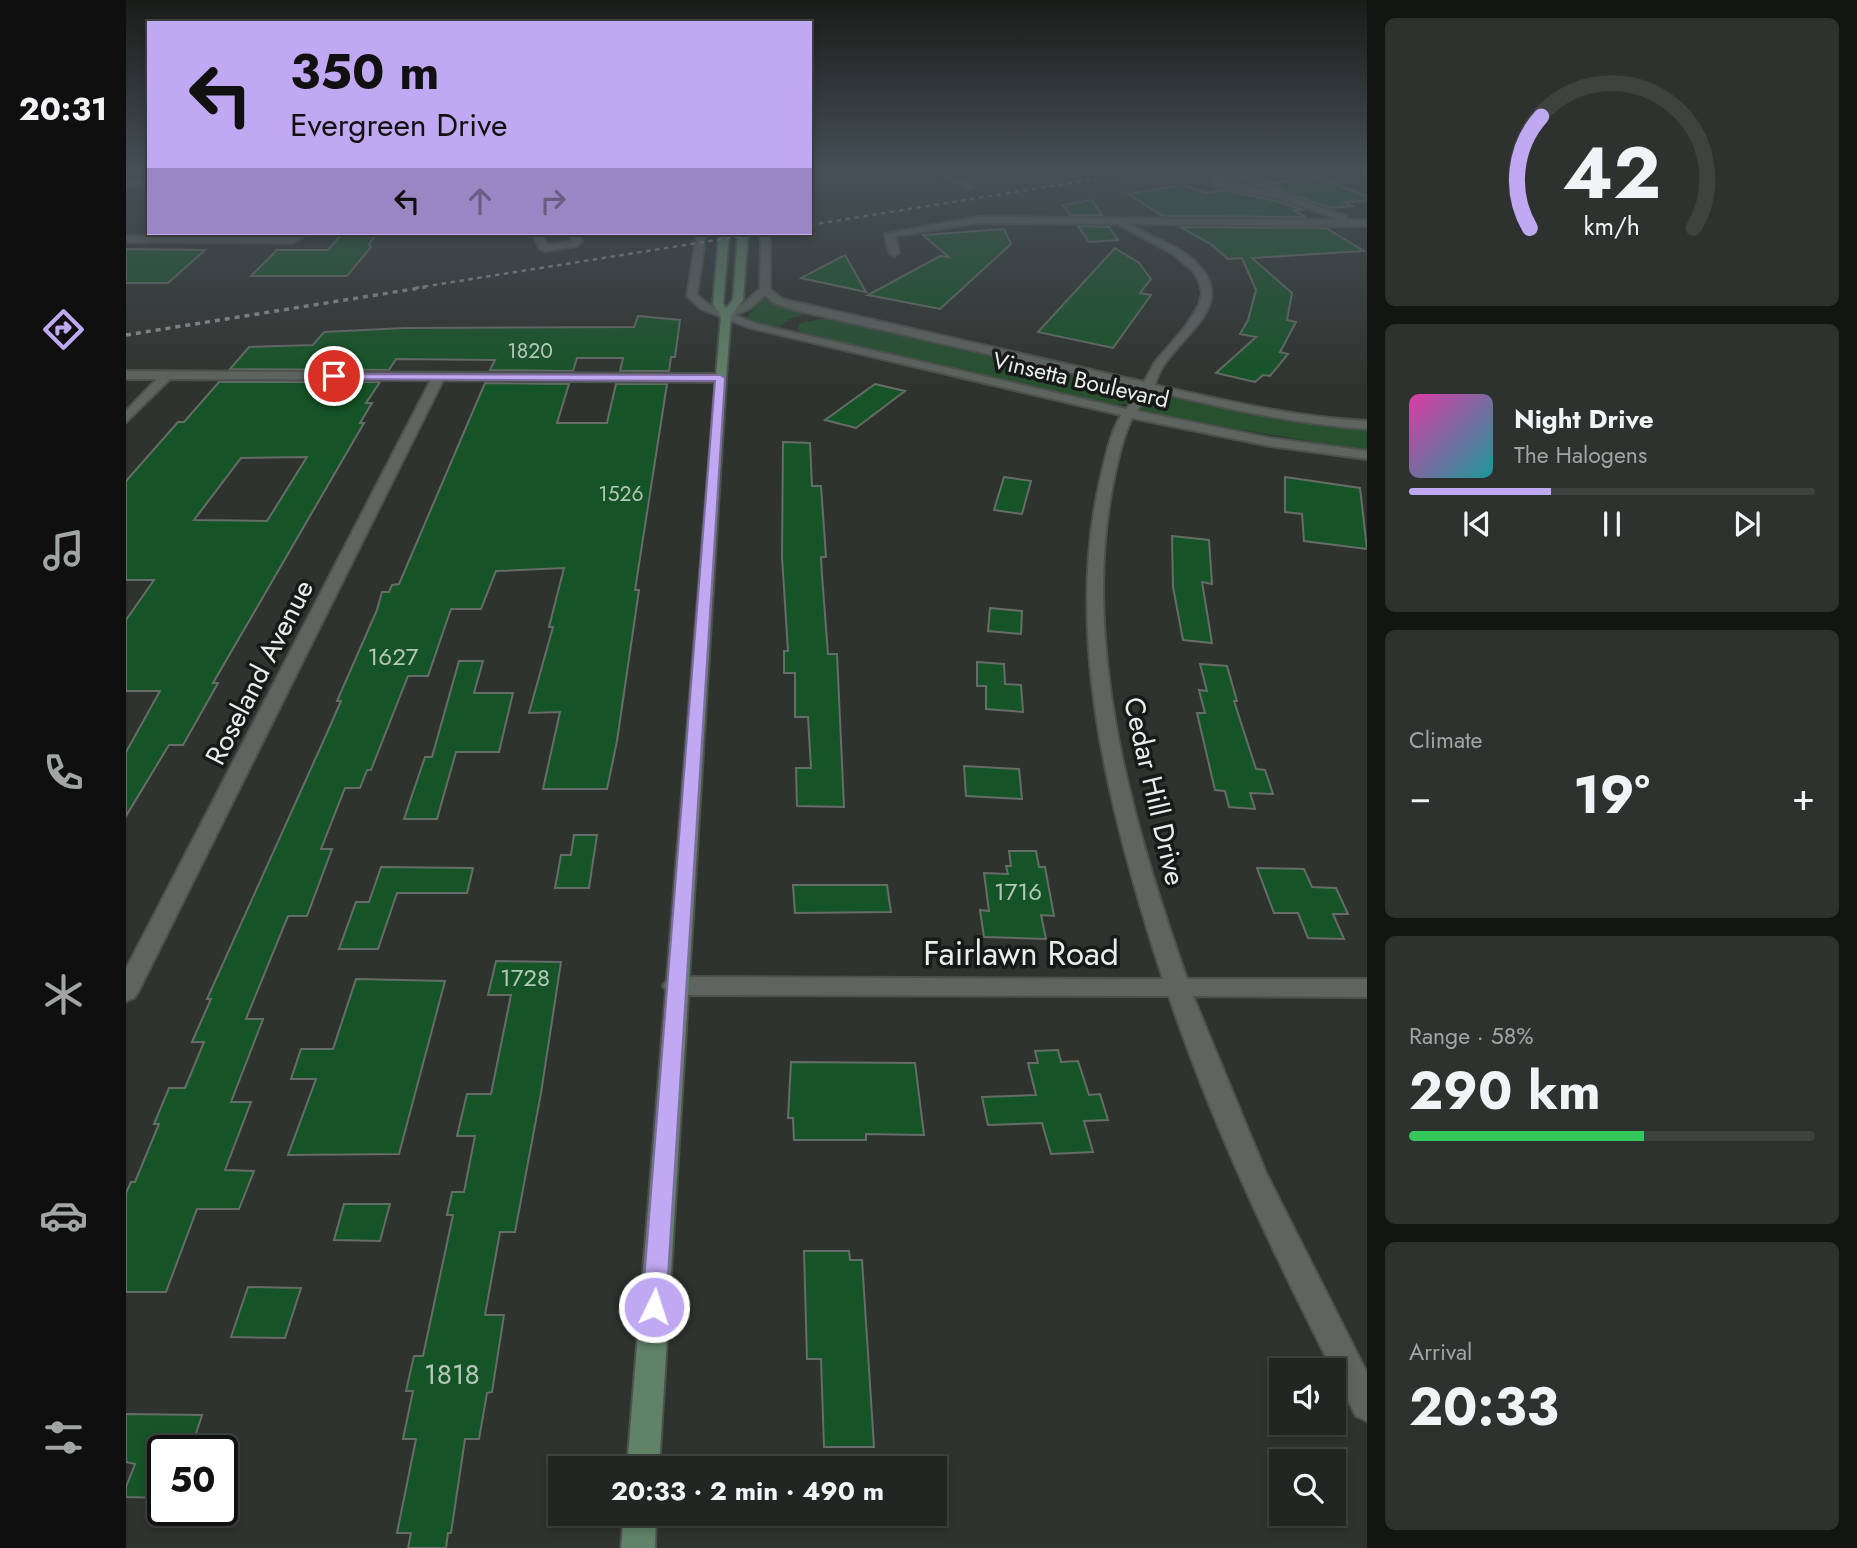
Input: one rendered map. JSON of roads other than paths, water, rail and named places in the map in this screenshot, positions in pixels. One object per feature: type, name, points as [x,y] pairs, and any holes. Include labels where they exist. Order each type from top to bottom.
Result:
[{"type":"main road","points":[[723,244],[718,304],[726,315]]},
{"type":"main road","points":[[644,1456],[720,378],[726,315],[738,300],[742,244]]},
{"type":"main road","points":[[638,1548],[639,1526]]},
{"type":"street","points":[[542,244],[544,248],[572,244]]},
{"type":"street","name":"Vinsetta Boulevard","points":[[699,244],[692,296],[705,307],[726,315],[793,326],[1128,413],[1270,442],[1367,455]]},
{"type":"street","points":[[726,315],[747,306],[765,290],[766,244]]},
{"type":"street","points":[[892,244],[894,254]]},
{"type":"street","name":"Cedar Hill Drive","points":[[1161,244],[1186,258],[1207,287],[1207,301],[1152,375],[1149,387],[1128,413],[1108,478],[1099,524],[1095,588],[1102,692],[1130,836],[1164,951],[1275,1225],[1367,1405]]},
{"type":"street","name":"Vinsetta Boulevard","points":[[765,290],[783,303],[825,314],[1149,387],[1300,420],[1367,425]]},
{"type":"street","name":"Vinsetta Boulevard","points":[[793,326],[825,314]]},
{"type":"street","points":[[126,374],[720,378]]},
{"type":"street","points":[[126,418],[167,375]]},
{"type":"street","name":"Roseland Avenue","points":[[126,992],[439,377]]},
{"type":"street","name":"Fairlawn Road","points":[[676,986],[1367,988]]},
{"type":"railway","points":[[415,288],[689,244]]},
{"type":"railway","points":[[126,335],[426,287]]}]
